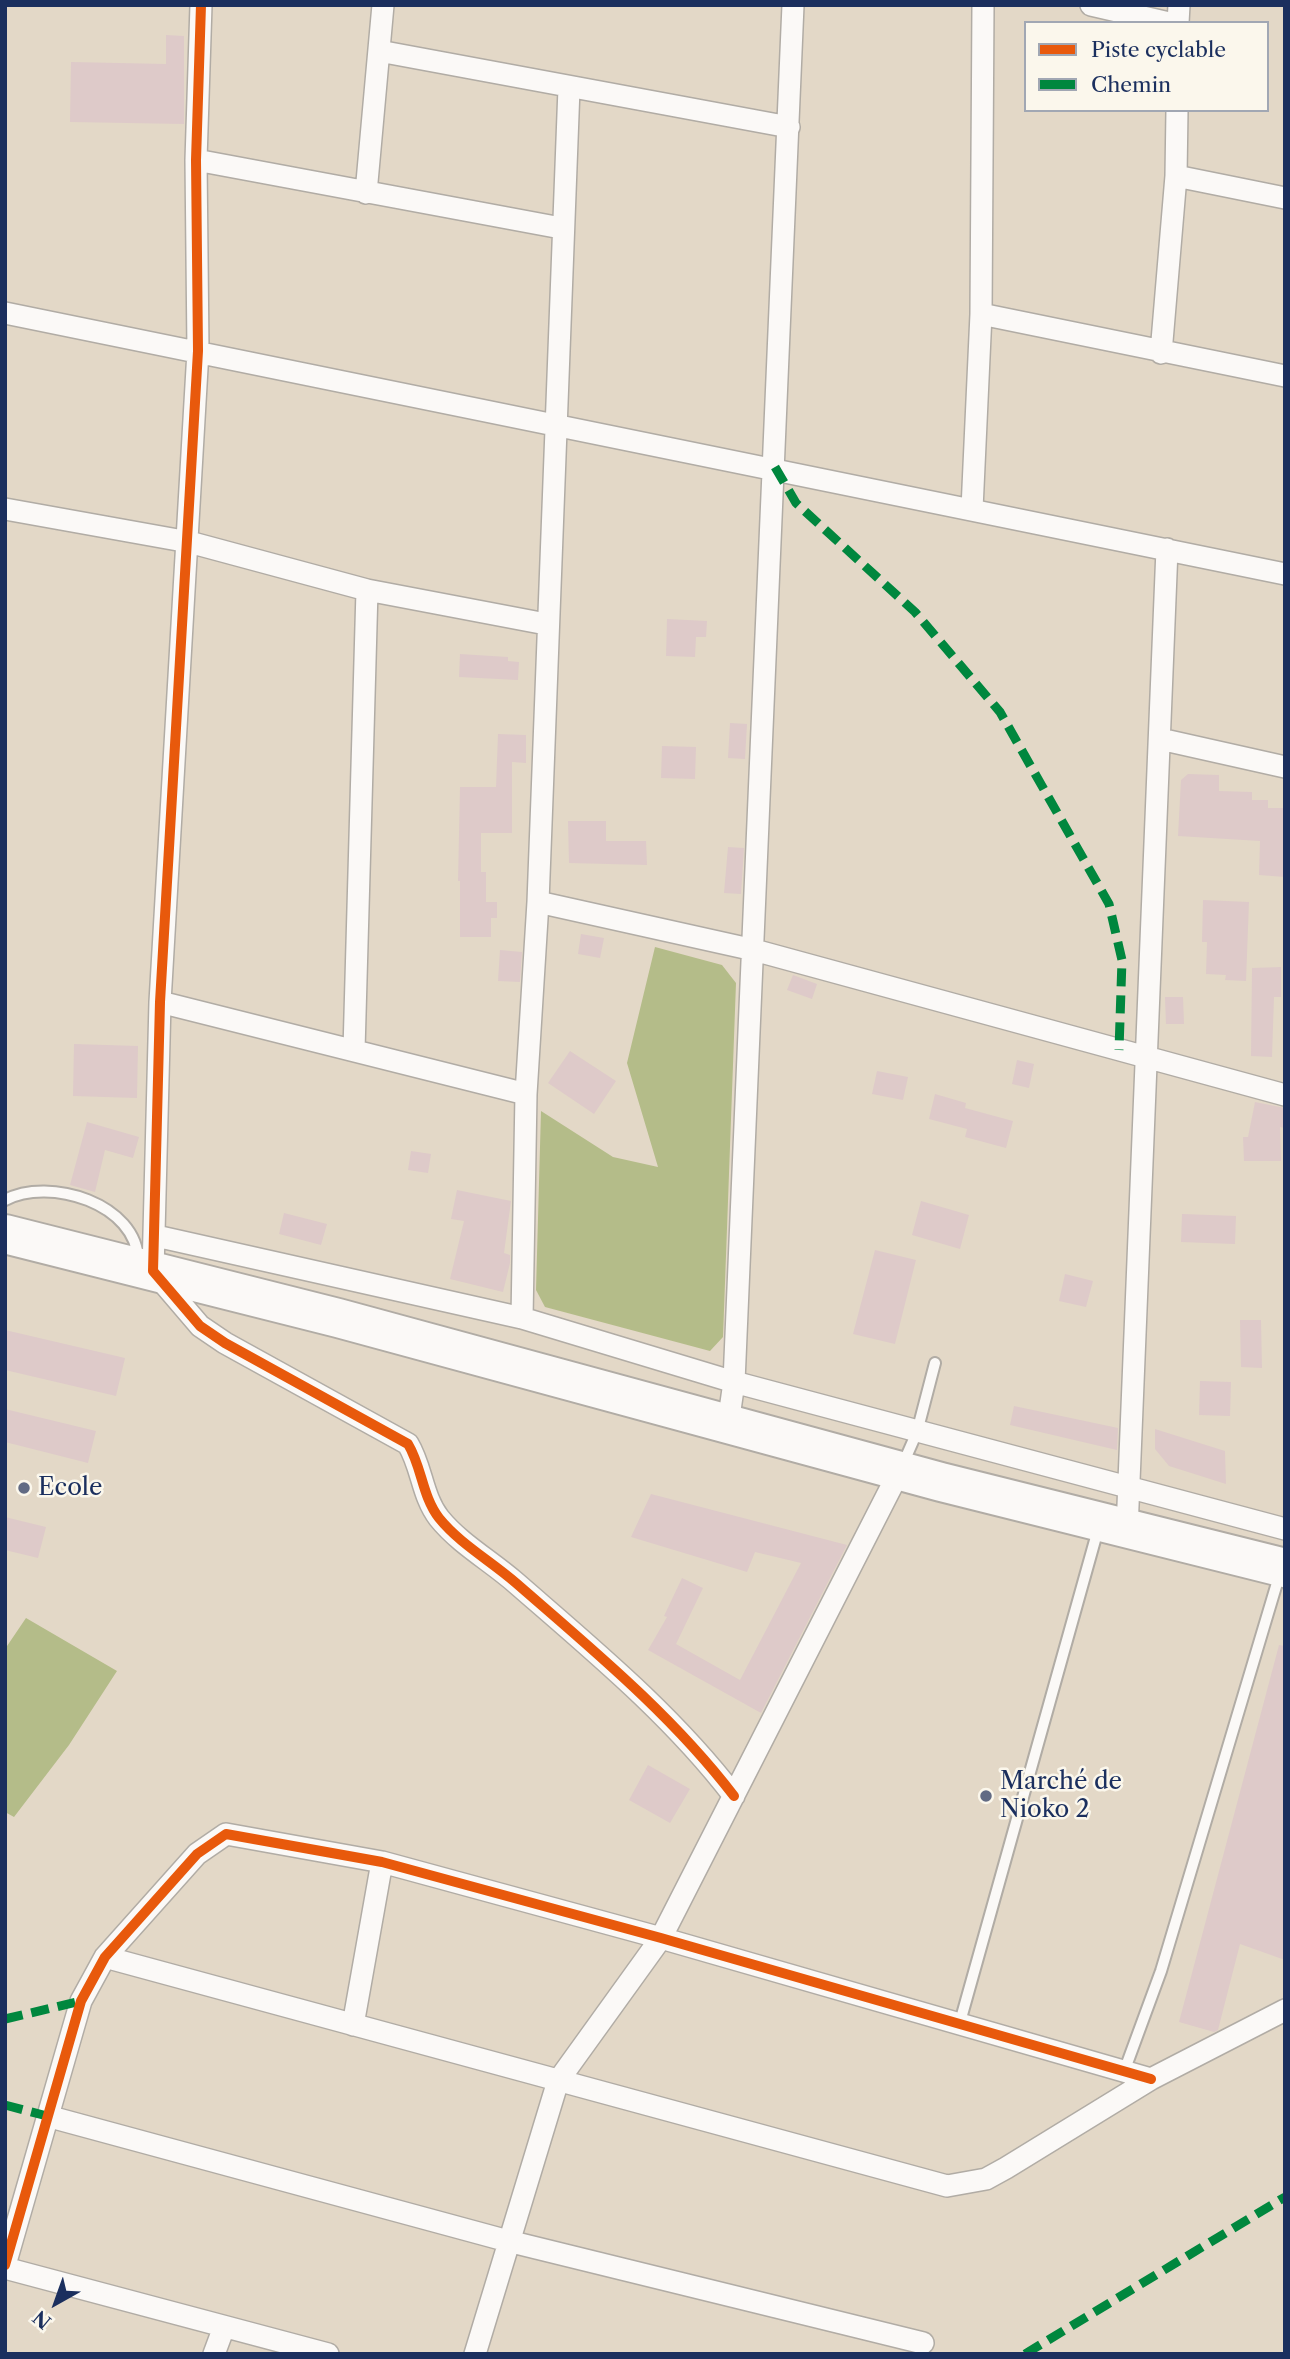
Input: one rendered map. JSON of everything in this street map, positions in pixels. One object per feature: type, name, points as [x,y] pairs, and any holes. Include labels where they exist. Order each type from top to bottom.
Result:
[{"type":"highway","points":[[5,1234],[149,1258],[728,1424],[1283,1568]]},
{"type":"street","points":[[201,5],[196,160],[198,351],[189,542],[160,1002],[149,1258],[200,1326],[225,1343],[408,1444],[425,1494],[452,1533],[496,1565],[668,1720],[705,1758],[734,1796]]},
{"type":"street","points":[[366,193],[383,5]]},
{"type":"street","points":[[728,1424],[734,1382],[754,950],[793,5]]},
{"type":"street","points":[[972,509],[981,314],[983,5]]},
{"type":"street","points":[[1091,5],[1160,21]]},
{"type":"street","points":[[379,51],[789,127]]},
{"type":"street","points":[[522,1318],[526,1094],[538,902],[561,228],[569,88]]},
{"type":"street","points":[[1161,353],[1176,176],[1177,112]]},
{"type":"street","points":[[196,160],[561,228]]},
{"type":"street","points":[[1176,176],[1285,198]]},
{"type":"street","points":[[5,313],[775,467],[1285,574]]},
{"type":"street","points":[[981,314],[1161,353],[1285,376]]},
{"type":"street","points":[[5,509],[189,542],[367,590],[546,624]]},
{"type":"street","points":[[1113,1526],[1130,1489],[1167,549]]},
{"type":"street","points":[[354,1050],[367,590]]},
{"type":"street","points":[[1160,739],[1285,767]]},
{"type":"street","points":[[538,902],[754,950],[1285,1095]]},
{"type":"street","points":[[160,1002],[526,1094]]},
{"type":"street","points":[[149,1258],[522,1318],[734,1382],[1285,1529]]},
{"type":"street","points":[[475,2354],[558,2081],[661,1938],[900,1470]]},
{"type":"street","points":[[328,2354],[5,2267],[81,2001],[105,1957],[197,1854],[226,1834],[382,1862],[960,2022],[1125,2069],[1151,2079]]},
{"type":"street","points":[[353,2025],[382,1862]]},
{"type":"street","points":[[105,1957],[947,2186],[976,2182],[1006,2168],[1151,2079],[1285,2010]]},
{"type":"street","points":[[47,2116],[508,2241],[923,2343]]},
{"type":"street","points":[[214,2354],[224,2327]]},
{"type":"lane","points":[[5,1200],[17,1194],[40,1190],[94,1203],[115,1213],[128,1226],[149,1258]]},
{"type":"lane","points":[[900,1470],[917,1432],[935,1363]]},
{"type":"lane","points":[[960,2022],[1113,1526]]},
{"type":"lane","points":[[1125,2069],[1161,1971],[1283,1568]]},
{"type":"green space","points":[[655,947],[722,965],[736,983],[723,1337],[710,1351],[545,1307],[536,1290],[541,1111],[613,1157],[658,1167],[627,1063]]},
{"type":"green space","points":[[26,1618],[117,1671],[69,1745],[14,1817],[5,1812],[5,1649]]},
{"type":"building","points":[[166,35],[184,36],[184,124],[70,122],[71,62],[166,64]]},
{"type":"building","points":[[667,619],[707,621],[706,637],[696,637],[695,657],[666,656]]},
{"type":"building","points":[[460,654],[508,657],[508,661],[519,662],[518,680],[459,677]]},
{"type":"building","points":[[730,723],[747,724],[745,759],[728,758]]},
{"type":"building","points":[[498,734],[526,735],[526,763],[512,762],[512,833],[481,833],[481,872],[486,872],[486,902],[497,902],[497,918],[491,918],[491,937],[460,937],[460,787],[496,787]]},
{"type":"building","points":[[662,746],[696,747],[695,779],[661,778]]},
{"type":"building","points":[[1188,774],[1219,775],[1219,791],[1252,792],[1252,800],[1268,800],[1268,808],[1285,808],[1285,877],[1259,875],[1260,841],[1178,836],[1181,780]]},
{"type":"building","points":[[568,821],[606,821],[606,841],[646,841],[647,865],[569,863]]},
{"type":"building","points":[[728,847],[744,848],[741,894],[724,893]]},
{"type":"building","points":[[1203,900],[1249,902],[1246,981],[1225,980],[1226,975],[1206,974],[1207,942],[1202,942]]},
{"type":"building","points":[[581,934],[604,938],[600,958],[578,954]]},
{"type":"building","points":[[500,950],[522,952],[520,982],[498,981]]},
{"type":"building","points":[[1281,967],[1281,997],[1274,997],[1272,1057],[1251,1056],[1252,968]]},
{"type":"building","points":[[793,975],[817,984],[812,999],[787,990]]},
{"type":"building","points":[[1165,997],[1183,997],[1184,1024],[1166,1024]]},
{"type":"building","points":[[74,1044],[138,1046],[137,1098],[73,1096]]},
{"type":"building","points":[[570,1051],[616,1081],[594,1114],[548,1083]]},
{"type":"building","points":[[1017,1060],[1034,1064],[1029,1088],[1012,1084]]},
{"type":"building","points":[[877,1071],[908,1077],[903,1100],[872,1094]]},
{"type":"building","points":[[935,1094],[966,1103],[965,1108],[1013,1121],[1006,1148],[965,1137],[967,1129],[929,1119]]},
{"type":"building","points":[[1255,1102],[1285,1108],[1285,1128],[1280,1127],[1281,1161],[1244,1161],[1243,1137],[1248,1137]]},
{"type":"building","points":[[87,1122],[139,1137],[133,1158],[105,1150],[95,1192],[70,1185]]},
{"type":"building","points":[[411,1151],[431,1154],[428,1173],[408,1170]]},
{"type":"building","points":[[457,1190],[511,1201],[504,1253],[510,1255],[510,1263],[503,1292],[450,1279],[464,1221],[451,1219]]},
{"type":"building","points":[[921,1201],[969,1215],[960,1249],[912,1235]]},
{"type":"building","points":[[284,1213],[327,1224],[321,1245],[279,1234]]},
{"type":"building","points":[[1182,1214],[1236,1216],[1235,1244],[1181,1242]]},
{"type":"building","points":[[875,1250],[916,1260],[895,1344],[853,1334]]},
{"type":"building","points":[[1065,1274],[1093,1281],[1086,1307],[1059,1301]]},
{"type":"building","points":[[1240,1320],[1261,1320],[1262,1368],[1241,1367]]},
{"type":"building","points":[[5,1330],[125,1358],[116,1396],[5,1370]]},
{"type":"building","points":[[1200,1381],[1231,1382],[1230,1416],[1199,1415]]},
{"type":"building","points":[[1014,1406],[1118,1428],[1117,1450],[1010,1425]]},
{"type":"building","points":[[5,1409],[96,1431],[88,1463],[5,1442]]},
{"type":"building","points":[[1155,1429],[1225,1451],[1226,1484],[1169,1466],[1155,1449]]},
{"type":"building","points":[[651,1494],[847,1545],[761,1713],[648,1650],[667,1617],[664,1616],[682,1578],[703,1588],[676,1644],[740,1680],[801,1563],[755,1552],[747,1572],[631,1537]]},
{"type":"building","points":[[5,1517],[46,1527],[38,1558],[5,1550]]},
{"type":"building","points":[[1279,1645],[1285,1646],[1285,1960],[1240,1944],[1218,2030],[1214,2032],[1179,2022]]},
{"type":"building","points":[[648,1765],[690,1789],[670,1823],[629,1800]]},
{"type":"marked path","points":[[775,467],[796,503],[915,612],[1000,712],[1109,904],[1122,960],[1119,1050]]},
{"type":"marked path","points":[[5,2019],[81,2001]]},
{"type":"marked path","points":[[5,2105],[47,2116]]},
{"type":"marked path","points":[[1025,2354],[1285,2197]]},
{"type":"cycle path","points":[[201,5],[196,160],[198,351],[160,1002],[153,1271],[200,1326],[225,1343],[408,1444],[433,1509],[447,1527],[516,1583],[631,1684],[685,1738],[734,1796]]},
{"type":"cycle path","points":[[5,2265],[81,2001],[105,1957],[197,1854],[226,1834],[382,1862],[661,1938],[1151,2079]]},
{"type":"place","name":"Ecole","points":[[24,1488]]},
{"type":"place","name":"Marché de Nioko 2","points":[[986,1796]]}]
